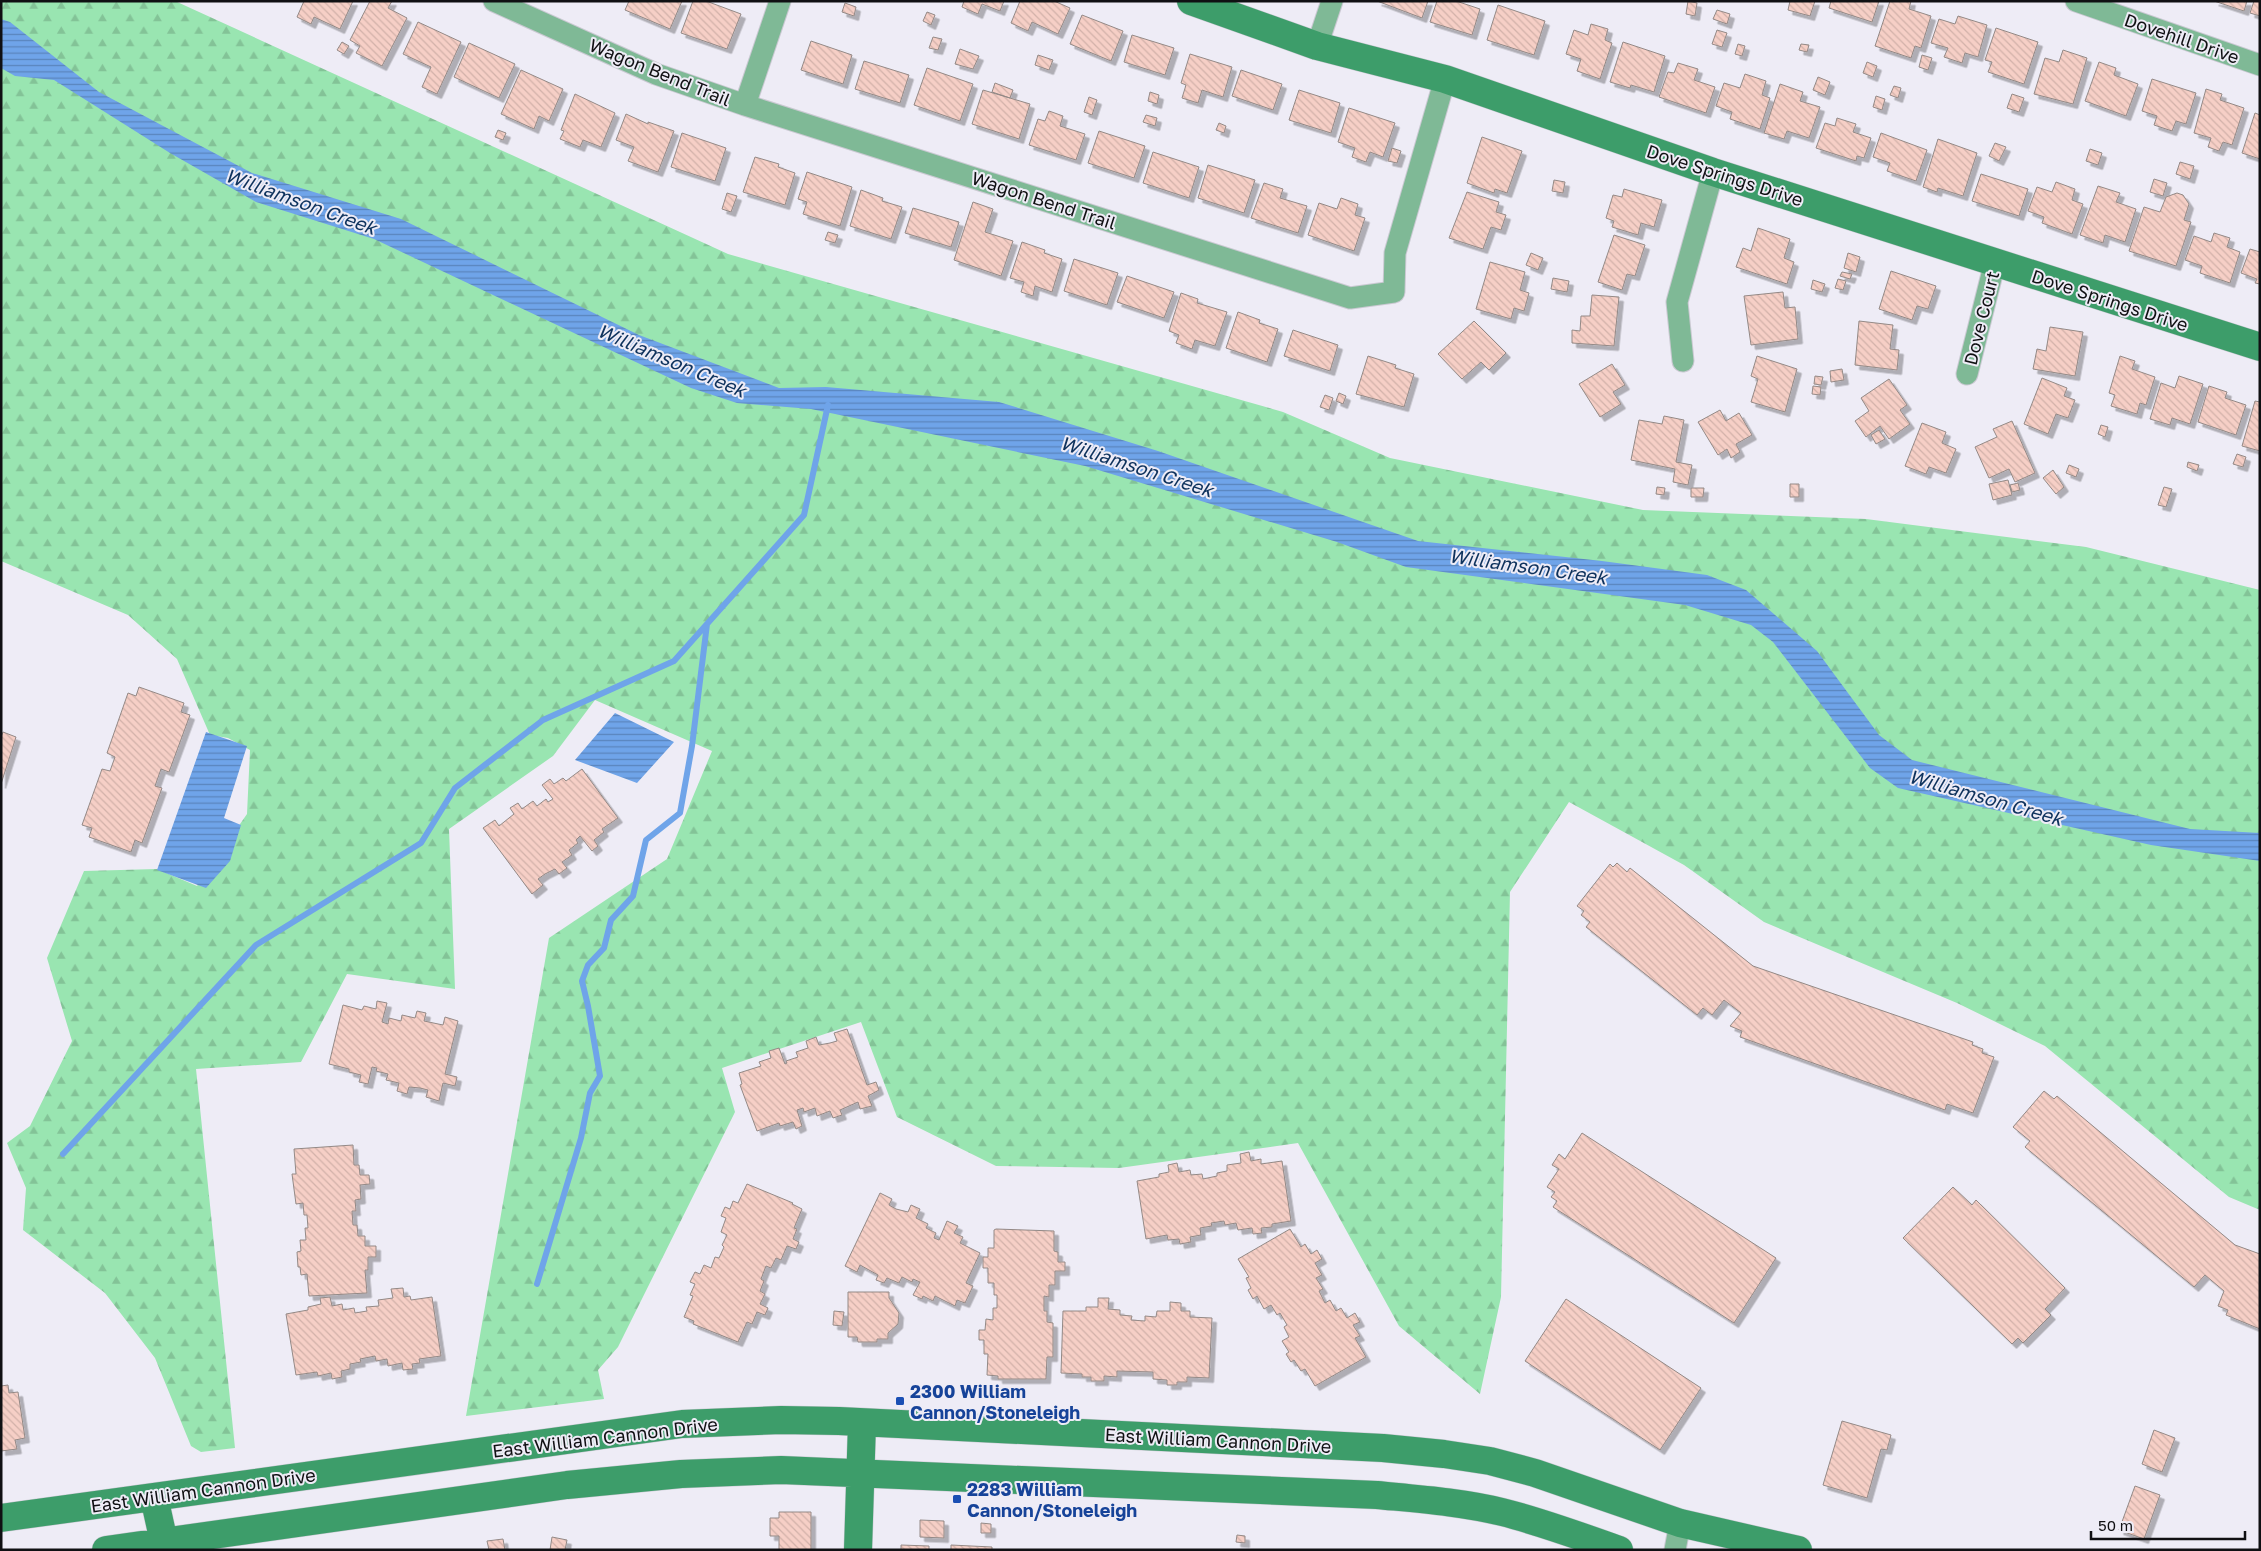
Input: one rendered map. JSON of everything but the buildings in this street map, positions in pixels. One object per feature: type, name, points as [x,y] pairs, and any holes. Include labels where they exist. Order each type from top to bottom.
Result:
[{"type":"main road","name":"Dove Springs Drive","points":[[1191,1],[1317,46],[1445,78],[1713,172],[2260,347]]},
{"type":"main road","name":"East William Cannon Drive","points":[[1,1518],[682,1424],[781,1420],[862,1422],[1374,1448],[1444,1454],[1490,1461],[1526,1471],[1680,1523],[1798,1550]]},
{"type":"main road","points":[[858,1550],[862,1422]]},
{"type":"main road","points":[[106,1550],[577,1484],[704,1473],[781,1470],[1377,1495],[1443,1502],[1501,1512],[1561,1529],[1619,1550]]},
{"type":"main road","points":[[154,1497],[164,1542]]},
{"type":"street","name":"Wagon Bend Trail","points":[[494,1],[656,74],[745,105],[1350,298],[1394,292],[1395,253],[1445,78]]},
{"type":"street","points":[[745,105],[780,1]]},
{"type":"street","points":[[1317,46],[1332,1]]},
{"type":"street","name":"Dovehill Drive","points":[[2076,1],[2260,65]]},
{"type":"street","points":[[1683,361],[1677,302],[1713,172]]},
{"type":"street","name":"Dove Court","points":[[1967,374],[1995,262]]},
{"type":"street","points":[[1674,1550],[1680,1523]]},
{"type":"green space","points":[[1,1],[175,1],[728,254],[1283,412],[1390,458],[1643,510],[1866,519],[2086,547],[2260,590],[2260,1210],[2229,1197],[2045,1046],[1957,1003],[1764,922],[1684,865],[1569,802],[1510,892],[1501,1297],[1480,1394],[1399,1326],[1298,1143],[1119,1168],[996,1166],[897,1117],[861,1022],[722,1068],[735,1112],[618,1347],[598,1370],[604,1399],[466,1416],[549,938],[667,859],[712,751],[595,700],[553,756],[449,829],[455,989],[347,974],[301,1062],[196,1069],[235,1448],[201,1452],[191,1446],[155,1358],[105,1293],[23,1230],[26,1188],[7,1143],[30,1126],[72,1041],[47,958],[84,871],[157,869],[197,886],[247,814],[250,750],[228,738],[210,735],[177,659],[128,615],[1,561]]},
{"type":"water","name":"Williamson Creek","points":[[1,19],[10,22],[99,92],[252,173],[401,219],[639,335],[779,388],[826,387],[999,402],[1158,451],[1418,541],[1602,561],[1707,575],[1746,590],[1817,651],[1879,735],[1912,760],[2190,829],[2260,833],[2260,861],[2151,845],[1898,788],[1870,768],[1773,642],[1751,625],[1685,605],[1406,567],[1337,542],[1085,466],[811,409],[737,403],[691,388],[374,239],[256,202],[170,153],[54,80],[15,76],[1,68]]},
{"type":"water","points":[[615,713],[674,742],[637,783],[575,760]]},
{"type":"water","points":[[206,732],[247,746],[224,818],[241,825],[230,861],[206,888],[157,870]]},
{"type":"waterway","points":[[63,1154],[256,945],[421,843],[455,788],[543,720],[674,661],[804,515],[828,405]]},
{"type":"waterway","points":[[537,1284],[581,1138],[590,1093],[600,1076],[582,981],[588,965],[604,948],[611,920],[633,896],[646,840],[680,813],[692,746],[707,624]]},
{"type":"place","name":"2300 William Cannon/Stoneleigh","points":[[900,1401]]},
{"type":"place","name":"2283 William Cannon/Stoneleigh","points":[[957,1499]]}]
